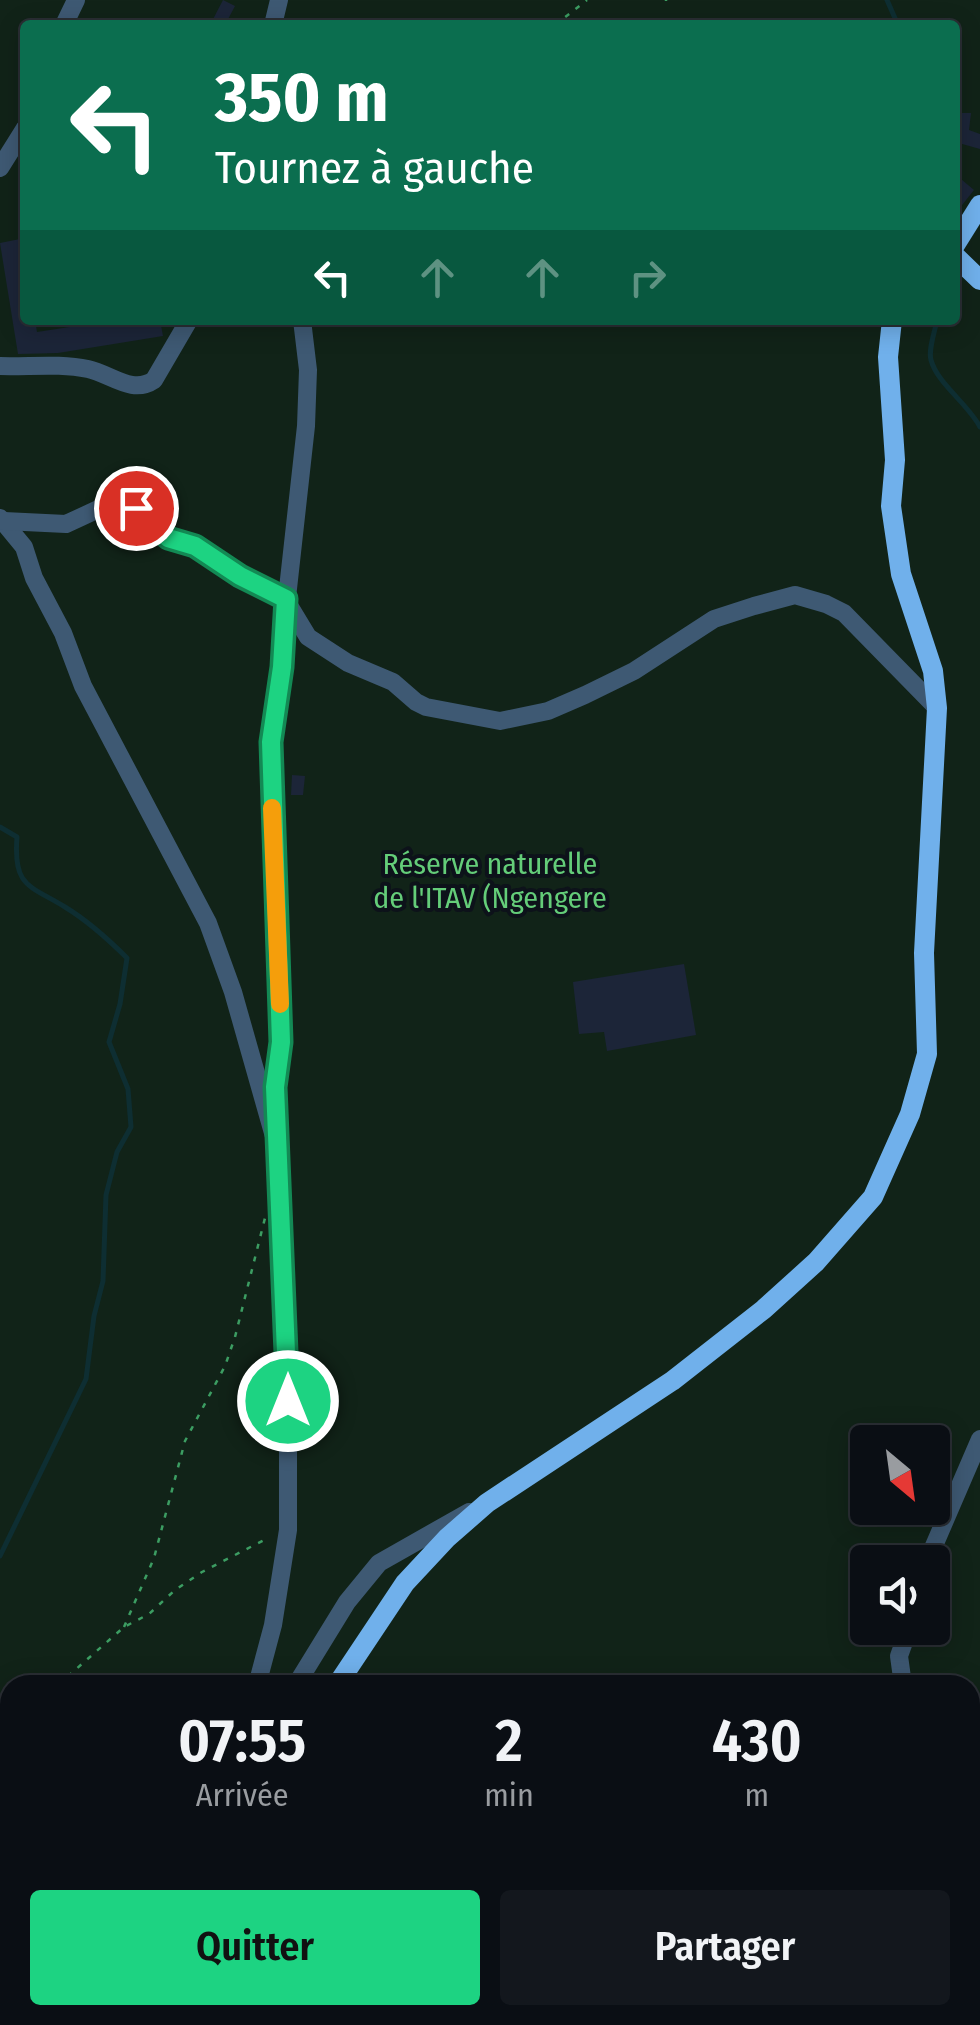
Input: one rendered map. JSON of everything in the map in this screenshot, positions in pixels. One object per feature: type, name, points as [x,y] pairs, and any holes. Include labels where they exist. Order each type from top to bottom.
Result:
[{"type":"street","points":[[0,168],[20,136]]},
{"type":"street","points":[[960,237],[980,206]]},
{"type":"street","points":[[960,261],[980,280]]},
{"type":"street","points":[[0,366],[87,369],[135,387],[146,386],[154,380],[186,325]]},
{"type":"street","points":[[260,1675],[273,1626],[288,1530],[288,1337],[275,1087],[281,1042],[271,742],[306,426],[308,370],[303,325]]},
{"type":"street","points":[[343,1675],[405,1583],[447,1538],[488,1503],[672,1381],[764,1310],[816,1262],[873,1198],[910,1114],[927,1054],[924,953],[937,708],[932,672],[900,574],[892,506],[896,460],[888,357],[891,325]]},
{"type":"street","points":[[2,520],[66,524],[107,505],[136,508],[168,538],[195,546],[240,576],[286,599],[308,637],[348,663],[393,682],[416,702],[500,721],[548,711],[585,695],[634,671],[714,619],[795,595],[844,614],[937,708]]},
{"type":"street","points":[[2,520],[24,547],[83,686],[208,923],[233,992],[279,1154]]},
{"type":"street","points":[[935,1545],[980,1438]]},
{"type":"street","points":[[302,1675],[347,1602],[380,1563],[424,1535],[488,1503]]},
{"type":"street","points":[[902,1675],[899,1656],[903,1645]]},
{"type":"path","points":[[562,20],[587,0]]},
{"type":"path","points":[[124,1627],[154,1558],[185,1441],[225,1366],[235,1337],[266,1214]]},
{"type":"path","points":[[69,1675],[124,1627],[150,1614],[202,1572],[288,1530]]},
{"type":"green space","name":"Réserve naturelle de l'ITAV (Ngengere","points":[[0,0],[980,0],[980,1675],[0,1675]]},
{"type":"building","points":[[223,0],[235,6],[228,20],[213,20]]},
{"type":"building","points":[[960,113],[971,113],[969,130],[980,134],[980,149],[960,143]]},
{"type":"building","points":[[960,178],[974,190],[960,208]]},
{"type":"building","points":[[20,239],[20,325],[36,325],[37,332],[82,325],[161,325],[163,336],[58,353],[18,354],[0,243]]},
{"type":"building","points":[[292,775],[305,776],[303,795],[291,795]]},
{"type":"building","points":[[684,964],[696,1035],[607,1051],[604,1032],[579,1034],[573,982]]},
{"type":"waterway","points":[[887,0],[896,20]]},
{"type":"waterway","points":[[936,325],[930,351],[934,369],[980,427]]},
{"type":"waterway","points":[[0,827],[17,837],[18,866],[26,882],[82,918],[127,958],[109,1042],[128,1089],[131,1127],[117,1152],[106,1195],[103,1281],[86,1379],[0,1556]]},
{"type":"slow traffic","points":[[272,808],[280,1004]]},
{"type":"route","points":[[136,508],[168,538],[195,546],[240,576],[286,599],[282,667],[271,742],[281,1042],[275,1087],[280,1133],[288,1401]]}]
